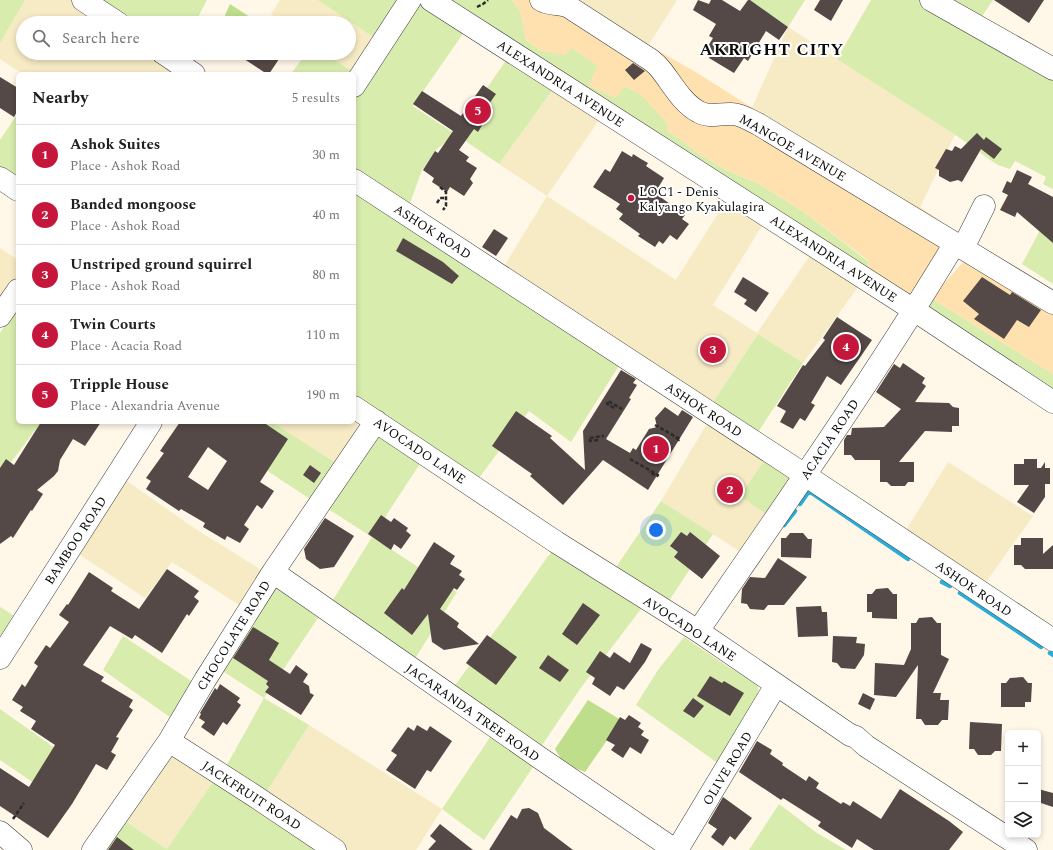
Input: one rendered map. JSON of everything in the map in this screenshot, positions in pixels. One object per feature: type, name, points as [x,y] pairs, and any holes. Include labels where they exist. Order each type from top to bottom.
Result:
[{"type":"street","points":[[83,0],[107,16]]},
{"type":"street","points":[[356,83],[410,0]]},
{"type":"street","name":"ALEXANDRIA AVENUE","points":[[431,0],[914,310],[1053,402]]},
{"type":"street","name":"MANGOE AVENUE","points":[[541,0],[548,4],[569,6],[651,60],[662,70],[668,81],[689,105],[700,112],[717,116],[731,114],[743,116],[1053,303]]},
{"type":"street","points":[[932,0],[1053,69]]},
{"type":"street","points":[[173,60],[191,72]]},
{"type":"street","points":[[0,178],[16,189]]},
{"type":"street","name":"ASHOK ROAD","points":[[356,181],[805,475],[1053,640]]},
{"type":"street","name":"ACACIA ROAD","points":[[698,631],[805,475],[984,206]]},
{"type":"street","points":[[0,316],[16,293]]},
{"type":"street","name":"AVOCADO LANE","points":[[356,408],[556,542],[698,631],[776,685],[1026,850]]},
{"type":"street","name":"CHOCOLATE ROAD","points":[[93,850],[169,741],[205,680],[273,572],[376,421]]},
{"type":"street","name":"BAMBOO ROAD","points":[[0,658],[150,424]]},
{"type":"street","name":"JACARANDA TREE ROAD","points":[[273,572],[540,758],[676,850]]},
{"type":"street","name":"OLIVE ROAD","points":[[676,850],[776,685]]},
{"type":"street","name":"JACKFRUIT ROAD","points":[[169,741],[254,795],[336,850]]},
{"type":"path","points":[[440,187],[446,192],[446,206],[444,210]]},
{"type":"path","points":[[437,203],[440,198],[446,198]]},
{"type":"path","points":[[614,408],[607,404],[608,401],[622,409]]},
{"type":"path","points":[[655,425],[680,439],[679,440],[673,436]]},
{"type":"path","points":[[598,440],[590,441],[589,438],[604,436]]},
{"type":"path","points":[[630,459],[658,475],[657,476],[649,472]]},
{"type":"shaded area","points":[[25,0],[74,0],[98,16],[16,16],[16,60],[166,60],[184,72],[19,72],[0,59],[0,43]]},
{"type":"shaded area","points":[[280,0],[319,0],[343,16],[274,16],[271,14]]},
{"type":"shaded area","points":[[570,0],[677,0],[648,46]]},
{"type":"shaded area","points":[[356,25],[378,40],[357,75],[356,72],[353,72],[335,60],[356,60]]},
{"type":"shaded area","points":[[788,27],[955,135],[920,207],[837,162],[752,108]]},
{"type":"shaded area","points":[[554,88],[601,117],[547,196],[499,164]]},
{"type":"shaded area","points":[[547,196],[676,280],[719,212],[726,196],[765,221],[713,305],[757,333],[813,251],[861,283],[803,363],[758,334],[710,407],[505,265]]},
{"type":"shaded area","points":[[0,248],[16,259],[16,278],[0,301]]},
{"type":"shaded area","points":[[356,416],[365,427],[341,466],[275,424],[356,424]]},
{"type":"shaded area","points":[[708,422],[766,458],[769,516],[744,554],[661,501]]},
{"type":"shaded area","points":[[948,462],[1033,516],[984,585],[905,532]]},
{"type":"shaded area","points":[[121,477],[194,528],[268,574],[247,610],[172,562],[145,598],[74,551]]},
{"type":"shaded area","points":[[309,725],[442,809],[416,850],[344,850],[264,796]]},
{"type":"shaded area","points":[[171,754],[215,779],[167,849],[125,821]]},
{"type":"green space","points":[[0,0],[25,0],[0,43]]},
{"type":"green space","points":[[103,0],[207,0],[199,16],[125,16]]},
{"type":"green space","points":[[318,0],[400,0],[378,40],[356,25],[356,16],[342,16]]},
{"type":"green space","points":[[440,0],[512,0],[520,10],[526,40],[541,51],[572,48],[599,66],[589,86],[625,86],[645,96],[667,123],[667,131],[679,138],[699,154],[727,170],[761,185],[804,212],[869,262],[863,273]]},
{"type":"green space","points":[[750,0],[805,0],[788,27]]},
{"type":"green space","points":[[871,0],[928,0],[1053,68],[1053,189],[1043,184],[1046,177],[1015,161],[1010,169],[998,165],[963,140],[837,59]]},
{"type":"green space","points":[[950,0],[993,0],[981,18]]},
{"type":"green space","points":[[419,3],[464,32],[413,106],[455,134],[435,151],[422,170],[409,206],[356,175],[356,93]]},
{"type":"green space","points":[[230,4],[248,16],[225,16]]},
{"type":"green space","points":[[507,59],[554,88],[499,164],[455,134]]},
{"type":"green space","points":[[301,60],[335,60],[353,72],[292,72]]},
{"type":"green space","points":[[16,116],[16,179],[0,168],[0,140]]},
{"type":"green space","points":[[356,185],[620,364],[571,442],[529,411],[476,482],[356,399]]},
{"type":"green space","points":[[1053,206],[1053,284],[1022,264]]},
{"type":"green space","points":[[931,298],[1053,374],[1053,393],[922,310]]},
{"type":"green space","points":[[15,311],[16,312],[16,424],[40,424],[0,477],[0,333]]},
{"type":"green space","points":[[758,334],[803,363],[757,434],[710,407]]},
{"type":"green space","points":[[263,424],[275,424],[341,466],[316,503],[242,454]]},
{"type":"green space","points":[[379,433],[423,459],[372,537],[325,507]]},
{"type":"green space","points":[[766,458],[793,477],[769,516],[740,496]]},
{"type":"green space","points":[[661,501],[713,534],[665,607],[612,573]]},
{"type":"green space","points":[[372,537],[457,592],[411,665],[328,608]]},
{"type":"green space","points":[[556,548],[641,609],[580,689],[540,748],[450,692],[548,556]]},
{"type":"green space","points":[[270,580],[318,618],[264,698],[212,664]]},
{"type":"green space","points":[[0,607],[18,618],[0,646]]},
{"type":"green space","points":[[123,636],[199,686],[174,720],[103,670]]},
{"type":"green space","points":[[684,637],[727,666],[757,683],[760,697],[719,764],[636,705],[658,670]]},
{"type":"green space","points":[[264,698],[309,725],[264,796],[224,770]]},
{"type":"green space","points":[[588,700],[621,720],[585,772],[564,764],[555,749]]},
{"type":"green space","points":[[0,709],[55,748],[34,783],[0,760]]},
{"type":"green space","points":[[493,733],[537,761],[484,840],[442,809]]},
{"type":"green space","points":[[215,779],[323,850],[104,850],[125,821],[167,849]]},
{"type":"green space","points":[[779,804],[817,833],[846,850],[749,850]]},
{"type":"sand","points":[[512,0],[570,0],[699,74],[837,162],[920,207],[963,237],[914,305],[863,273],[869,261],[804,212],[761,185],[727,170],[699,154],[679,138],[667,131],[667,123],[641,95],[625,86],[616,98],[588,86],[598,66],[572,48],[565,55],[541,51],[526,40],[520,10]]},
{"type":"sand","points":[[968,257],[1053,307],[1053,374],[931,298]]},
{"type":"building","points":[[698,0],[709,4],[711,0],[722,0],[740,11],[748,0],[750,0],[788,27],[779,40],[766,31],[748,61],[744,58],[734,73],[709,58],[711,54],[705,51],[713,38],[709,36],[716,24],[693,10]]},
{"type":"building","points":[[820,0],[843,0],[831,21],[814,10]]},
{"type":"building","points":[[994,0],[1044,0],[1029,23]]},
{"type":"building","points":[[246,60],[278,60],[270,72],[264,72]]},
{"type":"building","points":[[633,63],[645,71],[634,80],[625,70]]},
{"type":"building","points":[[0,77],[16,87],[16,114],[14,117],[0,108]]},
{"type":"building","points":[[483,85],[496,94],[489,104],[493,108],[478,132],[474,129],[459,150],[469,157],[466,161],[477,168],[470,179],[473,183],[464,196],[450,187],[447,192],[432,182],[434,178],[423,170],[435,151],[438,153],[453,131],[413,104],[422,91],[461,116]]},
{"type":"building","points":[[977,133],[984,140],[986,137],[1002,149],[994,159],[981,149],[962,182],[958,180],[950,182],[939,176],[939,170],[935,168],[946,149],[952,151],[955,146],[961,149]]},
{"type":"building","points":[[622,151],[632,157],[633,154],[648,163],[646,166],[664,178],[655,193],[685,215],[682,219],[689,224],[677,240],[670,235],[663,244],[659,241],[655,247],[638,236],[640,234],[619,219],[623,214],[616,209],[620,204],[593,187],[605,169],[610,172]]},
{"type":"building","points":[[1017,170],[1032,177],[1028,184],[1053,197],[1053,243],[1017,212],[1015,217],[1000,210],[1008,195],[1002,192],[1007,181],[1011,183]]},
{"type":"building","points":[[494,229],[508,238],[496,256],[482,247]]},
{"type":"building","points":[[403,238],[443,262],[459,276],[452,284],[396,251]]},
{"type":"building","points":[[743,277],[769,293],[756,312],[744,304],[747,300],[734,292]]},
{"type":"building","points":[[982,277],[1010,295],[1012,292],[1041,310],[1029,327],[1017,320],[1004,339],[974,319],[979,314],[963,301]]},
{"type":"building","points":[[837,317],[872,340],[841,385],[827,376],[811,403],[815,405],[805,421],[800,418],[793,429],[780,422],[786,411],[777,406],[803,365],[805,366],[825,340],[823,338]]},
{"type":"building","points":[[903,363],[925,378],[922,383],[926,386],[915,402],[949,403],[953,407],[959,408],[959,426],[952,426],[952,432],[925,431],[899,462],[914,462],[914,482],[908,482],[905,486],[891,486],[887,482],[880,482],[880,460],[855,460],[851,455],[844,455],[844,440],[847,435],[851,435],[852,428],[884,427],[901,409],[876,392],[894,364],[900,368]]},
{"type":"building","points":[[621,370],[636,379],[633,383],[637,385],[629,398],[631,399],[606,439],[630,453],[633,448],[636,450],[649,429],[657,427],[655,418],[665,407],[678,416],[682,410],[693,417],[648,490],[603,460],[563,505],[530,476],[532,474],[492,446],[516,411],[552,436],[550,438],[585,470],[583,431]]},
{"type":"building","points":[[40,424],[100,424],[85,446],[73,439],[60,460],[58,471],[37,490],[43,494],[32,511],[31,510],[13,538],[11,536],[0,544],[0,468],[6,459],[14,465]]},
{"type":"building","points":[[179,424],[266,424],[288,439],[260,482],[274,491],[262,509],[257,505],[244,525],[249,529],[240,543],[227,536],[225,540],[203,527],[205,523],[181,509],[179,511],[146,489],[151,481],[146,478],[164,453],[160,451]],"holes":[[[208,447],[227,461],[208,490],[188,477]]]},
{"type":"building","points":[[1024,459],[1037,459],[1037,468],[1041,468],[1045,462],[1045,468],[1050,468],[1050,484],[1045,484],[1045,497],[1034,513],[1017,502],[1029,485],[1014,485],[1014,464],[1024,464]]},
{"type":"building","points":[[310,465],[321,473],[314,483],[303,475]]},
{"type":"building","points":[[381,515],[391,522],[394,518],[408,528],[406,531],[411,535],[401,549],[394,544],[391,550],[368,534]]},
{"type":"building","points":[[325,518],[354,536],[334,567],[320,569],[306,559],[304,549]]},
{"type":"building","points":[[681,532],[687,536],[690,532],[720,556],[702,579],[674,557],[678,552],[670,546]]},
{"type":"building","points":[[790,533],[803,533],[808,539],[812,539],[811,558],[781,557],[781,538],[786,538]]},
{"type":"building","points":[[1021,538],[1043,538],[1043,554],[1053,545],[1053,569],[1025,569],[1021,565],[1014,565],[1014,545],[1021,545]]},
{"type":"building","points":[[434,542],[455,556],[450,564],[462,571],[459,575],[465,579],[457,590],[454,588],[440,609],[459,623],[457,627],[479,644],[444,650],[432,642],[428,614],[412,635],[384,613],[402,588],[404,590]]},
{"type":"building","points":[[778,558],[807,577],[784,605],[768,605],[764,610],[750,609],[747,604],[741,603],[742,589],[750,577],[765,578]]},
{"type":"building","points":[[167,569],[199,591],[194,597],[199,601],[189,616],[187,614],[162,653],[135,635],[132,639],[110,626],[83,665],[104,677],[101,681],[133,700],[129,707],[133,710],[116,737],[119,738],[111,752],[116,755],[107,770],[96,764],[72,804],[48,838],[0,806],[0,768],[29,787],[55,745],[31,729],[36,721],[20,711],[23,707],[12,700],[22,684],[25,687],[38,666],[34,663],[46,645],[50,648],[69,622],[59,615],[67,604],[68,605],[89,572],[113,588],[111,591],[139,609]]},
{"type":"building","points":[[888,588],[893,594],[897,594],[897,619],[872,618],[872,612],[867,612],[867,594],[872,594],[876,589]]},
{"type":"building","points":[[583,603],[600,615],[577,645],[562,634]]},
{"type":"building","points":[[821,606],[822,612],[827,612],[828,636],[798,637],[796,607]]},
{"type":"building","points":[[932,617],[937,623],[941,623],[941,655],[949,659],[933,693],[941,693],[940,700],[949,700],[948,720],[942,720],[938,725],[925,725],[921,719],[916,719],[918,665],[896,697],[874,695],[875,663],[904,665],[911,649],[911,623],[916,623],[919,618]]},
{"type":"building","points":[[253,627],[279,643],[269,660],[290,674],[296,665],[308,674],[303,682],[309,686],[310,693],[314,695],[301,715],[265,692],[269,687],[266,684],[268,681],[233,658]]},
{"type":"building","points":[[487,635],[517,657],[496,685],[466,663]]},
{"type":"building","points":[[833,636],[857,637],[856,643],[865,644],[864,655],[855,669],[841,668],[837,663],[832,662]]},
{"type":"building","points":[[641,643],[652,649],[645,662],[624,690],[617,686],[610,696],[592,684],[595,678],[586,672],[600,651],[610,658],[614,652],[630,663]]},
{"type":"building","points":[[548,655],[569,670],[560,682],[539,668]]},
{"type":"building","points":[[710,676],[722,683],[724,681],[744,693],[730,716],[697,696]]},
{"type":"building","points":[[1023,677],[1028,683],[1032,683],[1031,702],[1025,702],[1025,707],[1001,707],[1001,683],[1006,683],[1010,678]]},
{"type":"building","points":[[220,684],[240,698],[237,702],[241,705],[227,725],[223,722],[214,736],[201,727],[205,722],[199,718],[200,713],[215,688],[217,690]]},
{"type":"building","points":[[863,693],[875,699],[870,710],[858,704]]},
{"type":"building","points":[[693,698],[704,706],[694,718],[683,711]]},
{"type":"building","points":[[629,715],[641,723],[638,727],[644,731],[641,735],[649,740],[641,754],[630,747],[623,758],[611,750],[615,745],[606,740],[620,717],[625,720]]},
{"type":"building","points":[[970,722],[1002,724],[1001,751],[995,751],[991,755],[978,755],[974,749],[969,749]]},
{"type":"building","points":[[417,725],[427,731],[430,726],[452,741],[431,772],[427,770],[415,789],[386,770],[397,755],[391,751],[408,727],[414,731]]},
{"type":"building","points":[[757,741],[772,750],[770,754],[783,763],[782,765],[806,781],[809,776],[819,783],[816,788],[841,804],[843,802],[850,806],[853,801],[881,819],[900,789],[963,832],[949,850],[874,850],[857,839],[852,848],[818,826],[821,822],[783,798],[781,800],[739,772]]},
{"type":"building","points":[[1041,790],[1053,793],[1053,807],[1041,803]]},
{"type":"building","points":[[723,797],[752,818],[735,840],[730,836],[723,846],[711,837],[717,829],[708,823]]},
{"type":"building","points":[[529,808],[538,813],[544,828],[573,850],[489,850],[511,815],[517,819],[522,809]]},
{"type":"building","points":[[440,824],[473,850],[428,850],[436,841],[430,836]]},
{"type":"building","points":[[117,837],[134,850],[108,850]]},
{"type":"waterway","points":[[800,504],[809,491],[908,559]]},
{"type":"waterway","points":[[784,525],[795,511]]},
{"type":"waterway","points":[[942,582],[950,586]]},
{"type":"waterway","points":[[960,593],[1041,647]]},
{"type":"place","name":"Tripple House","points":[[478,111]]},
{"type":"place","name":"LOC1 - Denis Kalyango Kyakulagira","points":[[631,198]]},
{"type":"place","name":"Twin Courts","points":[[846,347]]},
{"type":"place","name":"Unstriped ground squirrel","points":[[713,350]]},
{"type":"place","name":"Ashok Suites","points":[[656,449]]},
{"type":"place","name":"Banded mongoose","points":[[730,490]]},
{"type":"district","name":"AKRIGHT CITY","points":[[772,49]]}]
